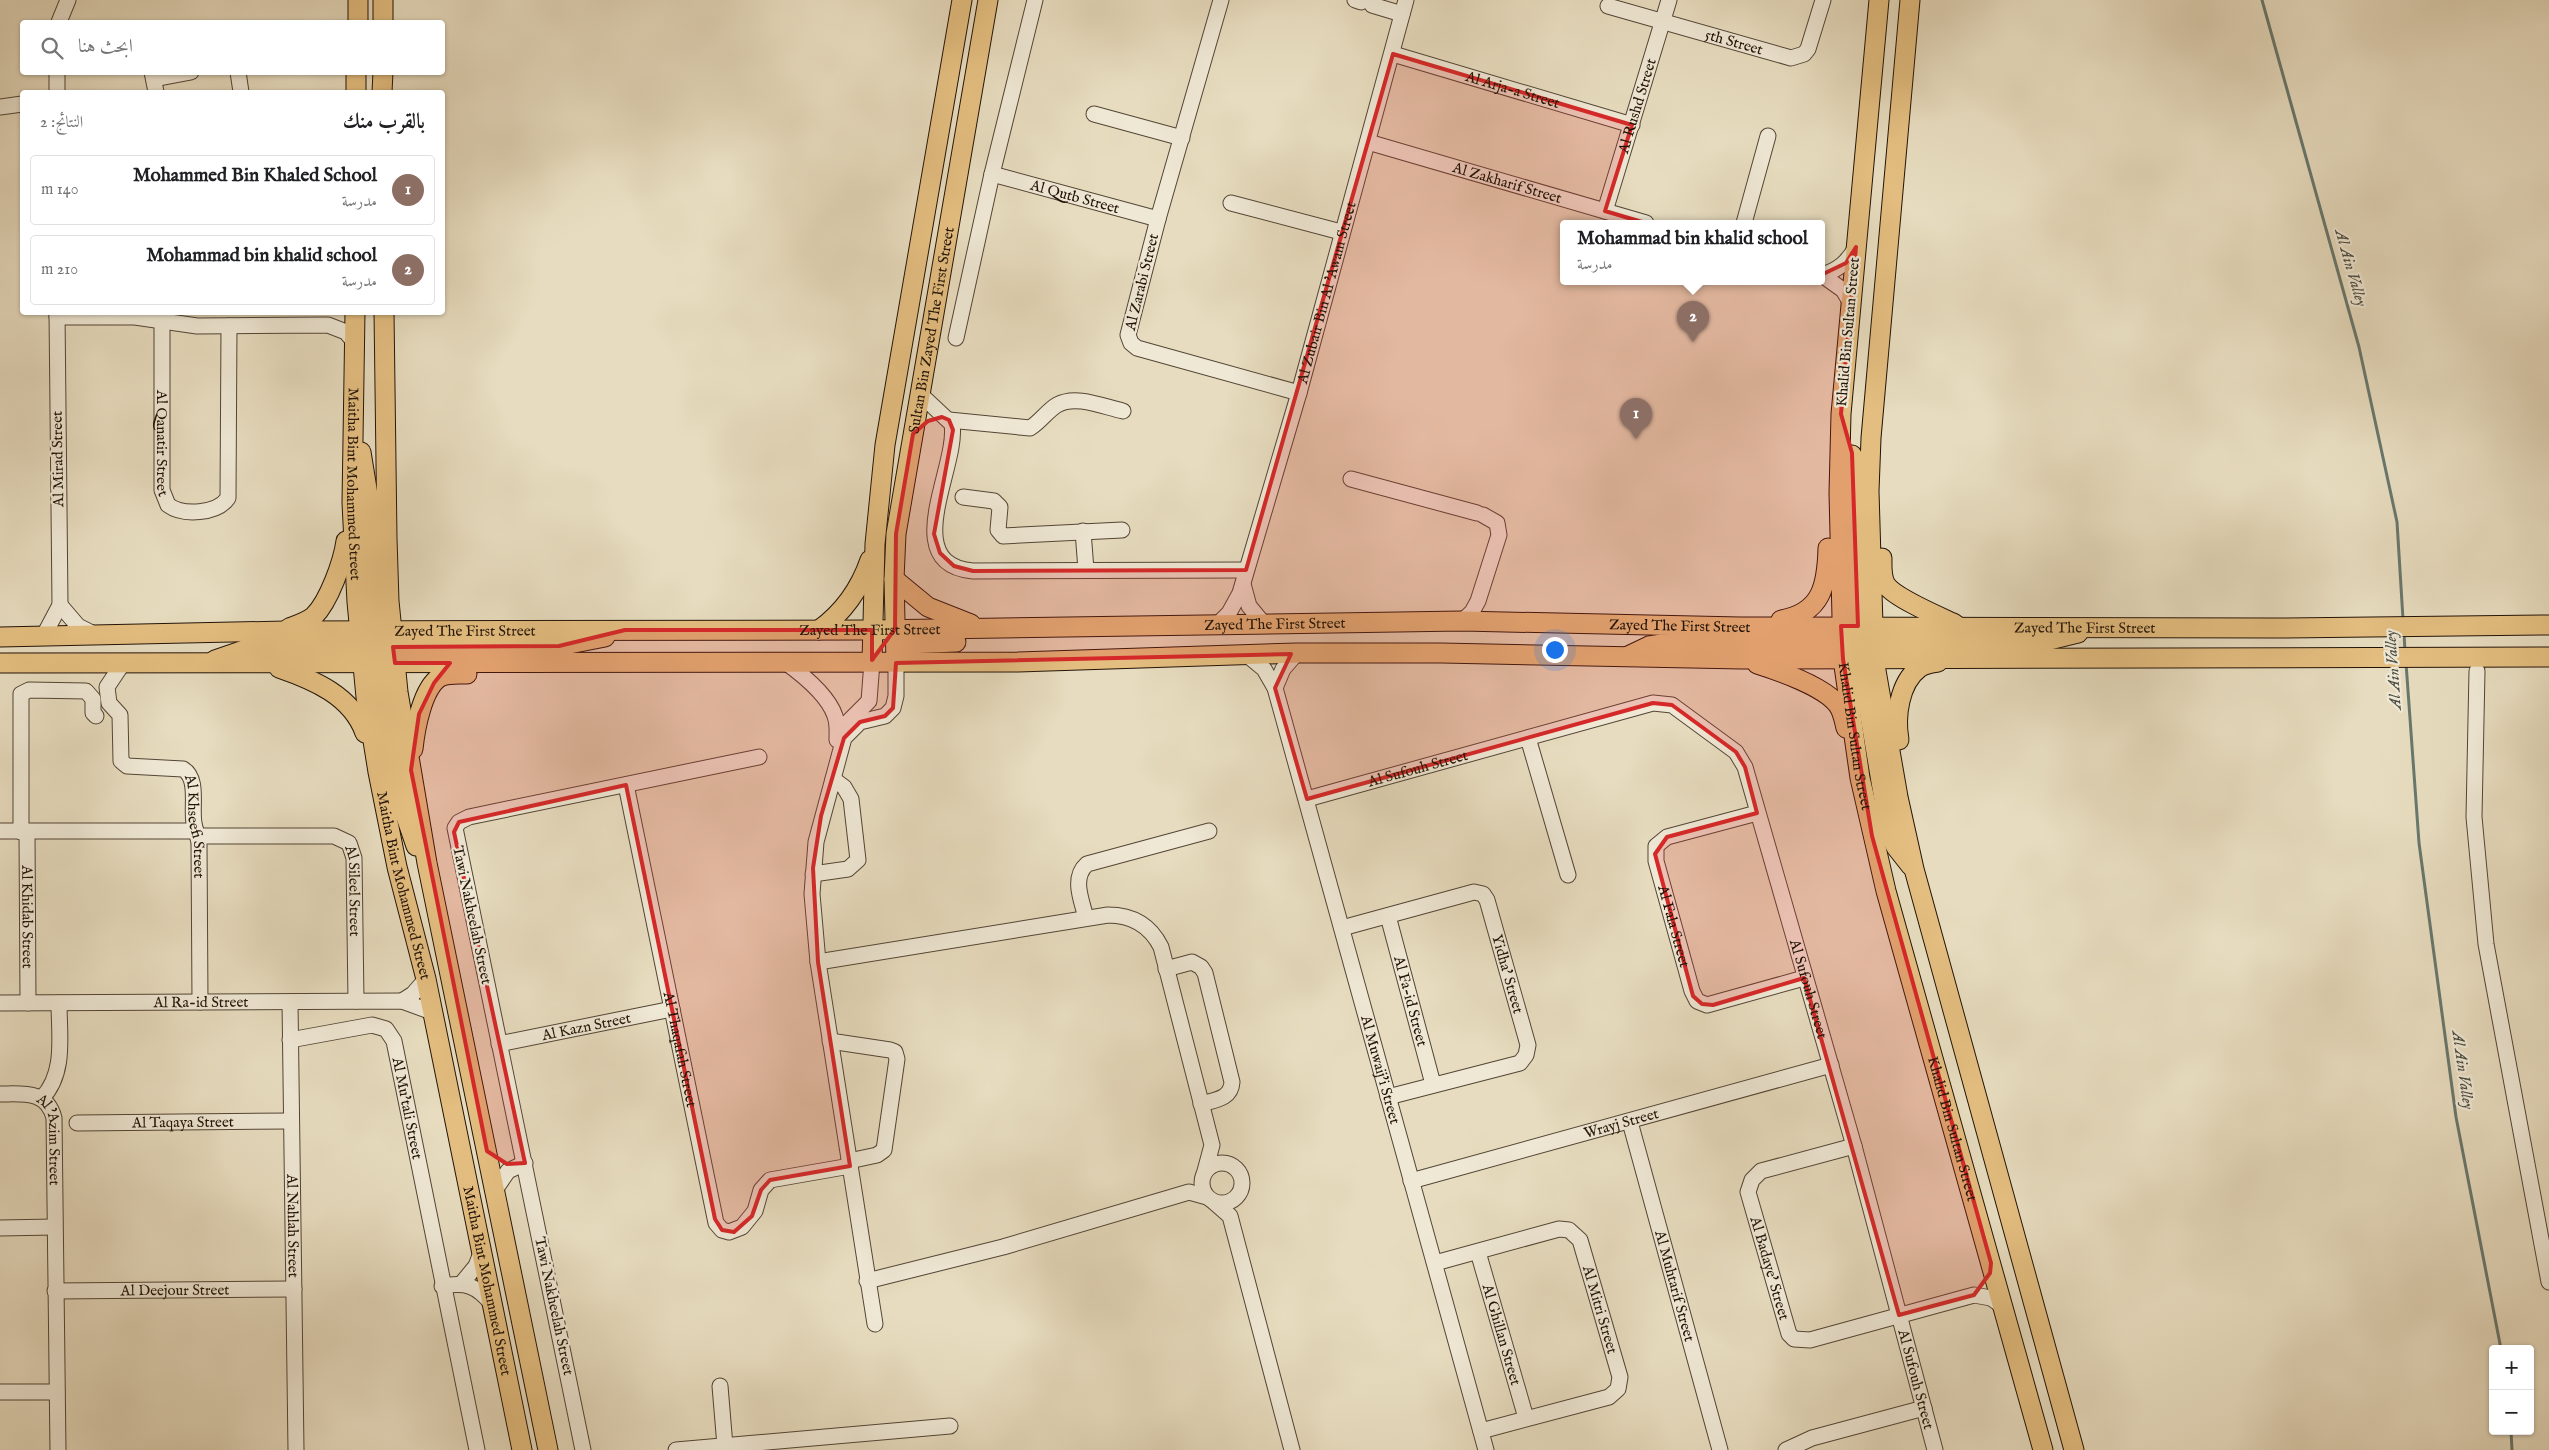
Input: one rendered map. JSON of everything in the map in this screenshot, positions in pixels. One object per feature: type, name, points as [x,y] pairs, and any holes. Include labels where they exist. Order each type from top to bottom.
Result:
[{"type":"main road","points":[[358,0],[358,20]]},
{"type":"main road","points":[[383,0],[383,20]]},
{"type":"main road","name":"Sultan Bin Zayed The First Street","points":[[872,647],[874,544],[890,408],[962,0]]},
{"type":"main road","name":"Sultan Bin Zayed The First Street","points":[[898,663],[894,579],[896,534],[988,0]]},
{"type":"main road","name":"Khalid Bin Sultan Street","points":[[1879,0],[1852,305],[1840,414],[1839,493],[1858,643],[1898,797],[1914,869],[2074,1450]]},
{"type":"main road","name":"Khalid Bin Sultan Street","points":[[1910,0],[1877,362],[1858,643],[1860,778],[1886,891],[1992,1263],[2042,1450]]},
{"type":"main road","points":[[382,75],[382,90]]},
{"type":"main road","name":"Maitha Bint Mohammed Street","points":[[355,315],[352,503],[377,647],[411,770],[427,863],[548,1450]]},
{"type":"main road","name":"Maitha Bint Mohammed Street","points":[[384,315],[386,538],[377,647],[378,772],[398,867],[426,980],[522,1450]]},
{"type":"main road","points":[[1840,414],[1846,427],[1852,453],[1858,643],[1886,821],[1896,848],[1914,869]]},
{"type":"main road","points":[[354,429],[360,448],[368,496],[377,647],[402,805],[413,842],[427,863]]},
{"type":"main road","points":[[1869,491],[1880,523],[1882,572],[1886,584],[1895,592],[1926,611],[1961,627]]},
{"type":"main road","points":[[1740,627],[1795,618],[1811,608],[1826,578],[1828,533],[1839,493]]},
{"type":"main road","points":[[285,631],[313,616],[336,577],[344,557],[352,503]]},
{"type":"main road","points":[[819,630],[840,614],[850,601],[865,573],[874,544]]},
{"type":"main road","points":[[894,579],[928,607],[955,619],[986,629]]},
{"type":"main road","name":"Zayed The First Street","points":[[895,629],[1098,628],[1262,623],[1462,621],[1740,627],[1956,659],[2549,657]]},
{"type":"main road","name":"Zayed The First Street","points":[[0,663],[266,664],[377,647],[625,630],[819,630],[872,647],[898,663],[1018,662],[1247,654],[1441,653],[1742,660],[1961,627],[2276,628],[2549,625]]},
{"type":"main road","points":[[1626,658],[1643,648],[1662,644],[2041,642],[2068,636],[2093,627]]},
{"type":"main road","points":[[898,663],[898,652],[906,644],[1065,639],[1098,628]]},
{"type":"main road","points":[[676,663],[689,657],[717,651],[872,647],[883,643],[895,629]]},
{"type":"main road","name":"Zayed The First Street","points":[[0,638],[94,634],[285,631],[377,647],[499,663],[785,662],[872,647]]},
{"type":"main road","points":[[208,664],[233,652],[246,649],[377,647]]},
{"type":"main road","points":[[1898,797],[1904,769],[1897,720],[1907,686],[1922,666],[1956,659]]},
{"type":"main road","points":[[1742,660],[1791,676],[1833,700],[1841,712],[1860,778]]},
{"type":"main road","points":[[411,770],[419,714],[438,679],[448,675],[481,672],[499,663]]},
{"type":"main road","points":[[266,664],[309,680],[351,707],[360,720],[378,772]]},
{"type":"street","points":[[60,20],[68,0]]},
{"type":"street","points":[[956,338],[992,174],[1035,0]]},
{"type":"street","name":"Al Zarabi Street","points":[[1221,0],[1128,327],[1128,335],[1131,343],[1137,348],[1299,393]]},
{"type":"street","name":"Al Rushd Street","points":[[1605,212],[1669,0]]},
{"type":"street","name":"5th Street","points":[[1608,6],[1791,58],[1798,57],[1808,49],[1823,0]]},
{"type":"street","points":[[1363,2],[1404,7]]},
{"type":"street","name":"Al Zubair Bin Al 'Awam Street","points":[[1218,624],[1234,607],[1244,577],[1299,393],[1341,232],[1393,54],[1404,7]]},
{"type":"street","name":"Al Arja-a Street","points":[[1393,54],[1632,126]]},
{"type":"street","points":[[57,75],[59,90]]},
{"type":"street","points":[[154,81],[179,75]]},
{"type":"street","points":[[238,75],[241,90]]},
{"type":"street","points":[[0,107],[20,104]]},
{"type":"street","points":[[1094,114],[1182,138]]},
{"type":"street","points":[[1745,220],[1768,136]]},
{"type":"street","name":"Al Zakharif Street","points":[[1368,142],[1635,220]]},
{"type":"street","name":"Al Qutb Street","points":[[992,174],[1158,219]]},
{"type":"street","points":[[1231,203],[1341,232]]},
{"type":"street","points":[[1825,274],[1846,263],[1856,248]]},
{"type":"street","points":[[1825,277],[1843,290],[1852,305]]},
{"type":"street","name":"Al Mirad Street","points":[[43,637],[60,605],[57,315]]},
{"type":"street","points":[[113,315],[197,326],[229,326],[279,319],[328,325],[346,332],[355,343]]},
{"type":"street","points":[[328,325],[341,321],[348,315]]},
{"type":"street","name":"Al Qanatir Street","points":[[162,322],[162,490],[168,505],[182,511],[217,509],[224,505],[228,498],[229,326]]},
{"type":"street","points":[[920,394],[945,418],[953,430],[934,534],[940,553],[946,560],[963,570],[973,571],[1086,570],[1244,577],[1249,606],[1262,623]]},
{"type":"street","points":[[912,434],[928,421],[945,418],[1030,428],[1040,422],[1057,405],[1070,401],[1124,411]]},
{"type":"street","points":[[1350,478],[1480,514],[1497,522],[1499,535],[1480,594],[1472,612],[1462,621]]},
{"type":"street","points":[[964,497],[994,501],[1000,507],[998,530],[1003,536],[1122,530]]},
{"type":"street","points":[[1083,531],[1086,570]]},
{"type":"street","points":[[1480,594],[1484,608],[1499,622]]},
{"type":"street","points":[[60,605],[78,626],[94,634]]},
{"type":"street","points":[[837,740],[845,726],[869,701],[872,647]]},
{"type":"street","name":"Al Muwaij'i Street","points":[[1247,654],[1264,669],[1275,688],[1486,1450]]},
{"type":"street","points":[[1275,688],[1283,669],[1297,654]]},
{"type":"street","name":"Al Khseefi Street","points":[[82,662],[97,671],[107,687],[109,703],[120,715],[121,762],[127,766],[175,767],[188,771],[192,782],[197,833],[200,1002]]},
{"type":"street","points":[[785,662],[808,682],[832,710],[836,718],[837,740],[833,779]]},
{"type":"street","points":[[107,687],[123,663]]},
{"type":"street","points":[[874,1324],[818,962],[813,920],[813,874],[818,833],[844,738],[860,722],[885,716],[893,708],[896,696],[898,663]]},
{"type":"street","points":[[2477,671],[2474,817],[2486,944],[2549,1282]]},
{"type":"street","name":"Al Khidab Street","points":[[28,1003],[21,694],[29,690],[86,691],[93,699],[93,712],[96,716]]},
{"type":"street","name":"Al Sufouh Street","points":[[1306,799],[1653,703],[1672,705],[1742,758],[1854,1146],[1935,1450]]},
{"type":"street","points":[[1528,738],[1568,875]]},
{"type":"street","name":"Tawi Nakheelah Street","points":[[583,1450],[520,1164],[499,1044],[454,832],[456,825],[469,817],[759,757]]},
{"type":"street","points":[[813,874],[848,869],[858,860],[851,799],[844,787],[833,779]]},
{"type":"street","name":"Al Thaqafah Street","points":[[626,785],[718,1227],[729,1232],[742,1227],[755,1211],[761,1190],[767,1182],[775,1178],[849,1163]]},
{"type":"street","name":"Al Fala Street","points":[[1757,813],[1667,837],[1656,846],[1656,861],[1692,990],[1697,1001],[1707,1005],[1804,978]]},
{"type":"street","name":"Al Sileel Street","points":[[0,831],[334,836],[349,843],[354,858],[356,1001]]},
{"type":"street","points":[[1086,918],[1078,882],[1080,871],[1087,864],[1209,831]]},
{"type":"street","name":"Yidha' Street","points":[[1342,928],[1474,892],[1483,894],[1488,900],[1528,1045],[1526,1055],[1520,1063],[1388,1097]]},
{"type":"street","points":[[818,962],[1086,918],[1122,915],[1135,919],[1155,936],[1166,969],[1212,1145],[1235,1167],[1242,1178],[1241,1191],[1230,1216]]},
{"type":"street","name":"Al Fa-id Street","points":[[1388,916],[1433,1084]]},
{"type":"street","points":[[1166,969],[1192,962],[1201,967],[1205,973],[1232,1082],[1230,1092],[1224,1098],[1201,1104]]},
{"type":"street","points":[[402,1001],[413,994],[426,980]]},
{"type":"street","name":"Al Ra-id Street","points":[[0,1003],[402,1001],[432,1012]]},
{"type":"street","name":"Al Nahlah Street","points":[[290,1002],[296,1450]]},
{"type":"street","points":[[42,1098],[53,1084],[58,1067],[59,1003]]},
{"type":"street","name":"Al Kazn Street","points":[[499,1044],[672,1009]]},
{"type":"street","name":"Al Mu'tali Street","points":[[290,1040],[372,1025],[380,1026],[391,1035],[477,1450]]},
{"type":"street","points":[[830,1041],[890,1050],[894,1052],[897,1059],[884,1150],[877,1155],[849,1163]]},
{"type":"street","name":"Wrayj Street","points":[[1411,1181],[1831,1065]]},
{"type":"street","name":"Al 'Azim Street","points":[[0,1094],[29,1094],[42,1098],[50,1107],[54,1118],[58,1450]]},
{"type":"street","name":"Al Taqaya Street","points":[[77,1123],[291,1121]]},
{"type":"street","name":"Al Muhtarif Street","points":[[1630,1122],[1720,1450]]},
{"type":"street","points":[[1212,1145],[1202,1187],[1211,1199],[1230,1216],[1292,1450]]},
{"type":"street","name":"Al Badaye' Street","points":[[1854,1146],[1761,1171],[1752,1180],[1748,1192],[1785,1326],[1794,1339],[1810,1340],[1974,1295]]},
{"type":"street","points":[[487,1151],[500,1161],[520,1164]]},
{"type":"street","points":[[1189,1192],[1204,1173],[1216,1163],[1230,1163]]},
{"type":"street","points":[[495,1190],[502,1176],[520,1164]]},
{"type":"street","points":[[868,1281],[1003,1247],[1189,1192],[1227,1203],[1238,1196]]},
{"type":"street","points":[[0,1228],[54,1227]]},
{"type":"street","name":"Al Mitri Street","points":[[1435,1263],[1559,1229],[1574,1232],[1580,1240],[1614,1358],[1620,1383],[1614,1394],[1481,1431]]},
{"type":"street","name":"Al Ghillan Street","points":[[1478,1252],[1526,1418]]},
{"type":"street","points":[[462,1283],[472,1272],[481,1253]]},
{"type":"street","points":[[1974,1295],[1986,1282],[1992,1263]]},
{"type":"street","points":[[442,1286],[462,1283],[482,1293],[492,1304]]},
{"type":"street","name":"Al Deejour Street","points":[[55,1291],[294,1289]]},
{"type":"street","points":[[1974,1295],[1990,1298],[2004,1308]]},
{"type":"street","points":[[720,1386],[725,1446]]},
{"type":"street","points":[[0,1392],[57,1392]]},
{"type":"street","points":[[1786,1450],[1812,1438],[1924,1408]]},
{"type":"street","points":[[676,1450],[725,1446],[837,1443],[950,1426]]},
{"type":"highlighted area","points":[[1393,54],[1632,125],[1605,211],[1821,275],[1846,263],[1856,247],[1841,414],[1852,453],[1858,626],[1841,626],[1843,659],[1872,836],[1991,1263],[1990,1273],[1974,1295],[1899,1315],[1804,978],[1713,1005],[1702,1004],[1693,996],[1655,854],[1667,837],[1757,813],[1745,767],[1736,752],[1672,705],[1653,703],[1307,799],[1275,688],[1291,654],[896,663],[893,708],[885,716],[860,722],[844,738],[821,816],[813,868],[818,962],[850,1166],[770,1180],[761,1190],[752,1216],[734,1232],[722,1230],[715,1219],[626,785],[459,822],[454,832],[525,1163],[507,1164],[487,1151],[411,770],[419,714],[434,683],[450,663],[395,663],[393,647],[559,646],[625,630],[872,630],[872,660],[895,629],[896,534],[913,434],[928,421],[942,417],[949,420],[953,430],[934,534],[940,553],[954,566],[973,571],[1246,570]]},
{"type":"waterway","name":"Al Ain Valley","points":[[2262,0],[2359,347],[2397,522],[2403,619]]},
{"type":"waterway","name":"Al Ain Valley","points":[[2404,633],[2405,652]]},
{"type":"waterway","name":"Al Ain Valley","points":[[2406,663],[2419,843],[2456,1117],[2500,1345]]},
{"type":"waterway","name":"Al Ain Valley","points":[[2511,1435],[2512,1450]]},
{"type":"place","name":"Mohammad bin khalid school","points":[[1693,342]]},
{"type":"place","name":"Mohammed Bin Khaled School","points":[[1636,439]]}]
